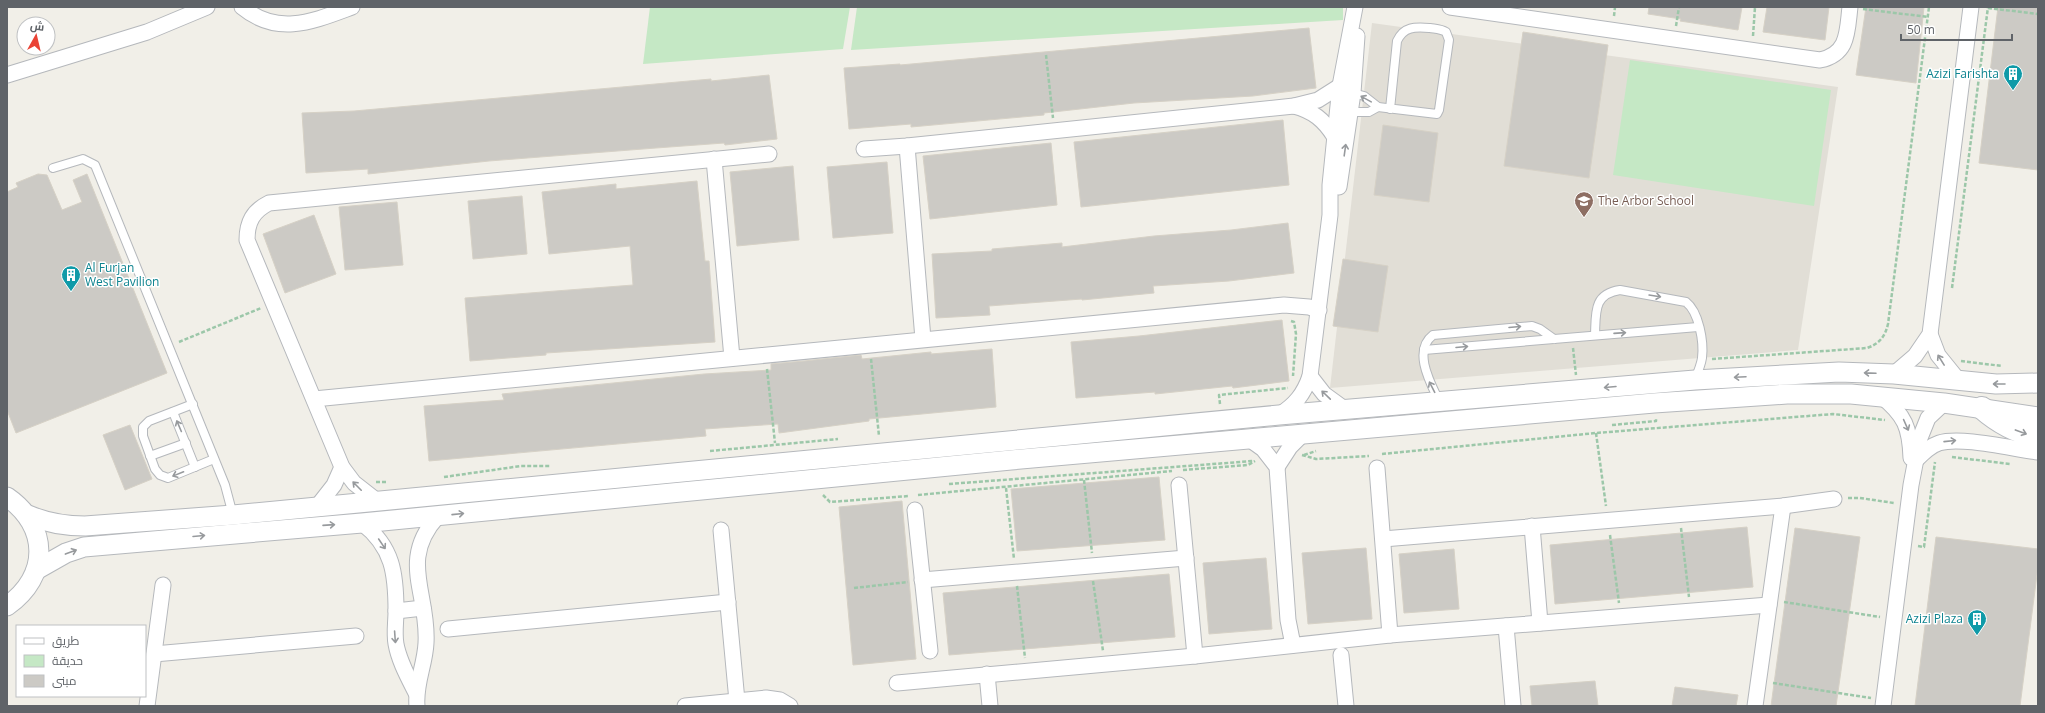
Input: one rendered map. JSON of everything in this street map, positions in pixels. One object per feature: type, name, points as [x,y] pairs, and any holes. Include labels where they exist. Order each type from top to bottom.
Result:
[{"type":"main road","points":[[1982,408],[1995,420],[2005,426],[2038,437]]},
{"type":"street","points":[[7,75],[147,32],[207,7]]},
{"type":"street","points":[[242,7],[254,16],[268,22],[283,25],[297,24],[352,7]]},
{"type":"street","points":[[1330,215],[1338,189],[1350,112],[1346,90],[1354,7]]},
{"type":"street","points":[[1279,415],[1295,403],[1301,396],[1310,376],[1330,215],[1330,185],[1334,136],[1346,90],[1360,7]]},
{"type":"street","points":[[1450,7],[1820,60],[1830,58],[1837,53],[1843,45],[1854,8]]},
{"type":"street","points":[[1894,374],[1915,356],[1930,334],[1971,7]]},
{"type":"street","points":[[864,148],[907,146],[1294,106],[1318,100],[1346,90]]},
{"type":"street","points":[[1294,106],[1307,110],[1318,116],[1327,125],[1334,136]]},
{"type":"street","points":[[907,146],[923,339]]},
{"type":"street","points":[[377,501],[354,483],[342,467],[247,240],[249,221],[261,207],[269,203],[769,154]]},
{"type":"street","points":[[714,159],[732,358]]},
{"type":"street","points":[[314,399],[869,344],[1284,305],[1309,307],[1319,310]]},
{"type":"street","points":[[1930,334],[1938,355],[1951,374],[1959,381]]},
{"type":"street","points":[[28,515],[46,522],[65,526],[85,526],[316,508],[1279,415],[1695,380],[1839,372],[1894,374],[1996,384],[2038,383]]},
{"type":"street","points":[[1310,376],[1324,394],[1346,410]]},
{"type":"street","points":[[36,570],[66,553],[84,547],[438,516],[808,480],[1654,402],[1787,394],[1881,396],[1982,408],[2038,417]]},
{"type":"street","points":[[1881,396],[1895,407],[1905,422],[1910,439],[1911,485]]},
{"type":"street","points":[[1884,703],[1911,485],[1923,427],[1935,409],[1944,403]]},
{"type":"street","points":[[1271,459],[1303,434]]},
{"type":"street","points":[[1249,439],[1271,459],[1288,620],[1293,645]]},
{"type":"street","points":[[1917,459],[1930,447],[1938,443],[1956,440],[2038,452]]},
{"type":"street","points":[[1377,459],[1390,635]]},
{"type":"street","points":[[316,508],[334,486],[342,467]]},
{"type":"street","points":[[1179,484],[1195,656]]},
{"type":"street","points":[[7,497],[18,504],[28,515],[33,524],[39,544],[36,570],[28,587],[18,598],[7,606]]},
{"type":"street","points":[[1383,539],[1783,506],[1834,499]]},
{"type":"street","points":[[1755,706],[1783,506]]},
{"type":"street","points":[[915,510],[930,651]]},
{"type":"street","points":[[416,699],[424,663],[426,643],[423,608],[418,578],[417,556],[425,534],[438,516]]},
{"type":"street","points":[[362,523],[377,536],[391,559],[395,581],[395,633],[398,654],[416,699]]},
{"type":"street","points":[[1532,526],[1540,623]]},
{"type":"street","points":[[722,530],[737,701]]},
{"type":"street","points":[[922,580],[1186,558]]},
{"type":"street","points":[[147,706],[163,584]]},
{"type":"street","points":[[448,629],[728,602]]},
{"type":"street","points":[[897,683],[1195,656],[1390,635],[1770,603]]},
{"type":"street","points":[[396,611],[423,608]]},
{"type":"street","points":[[1506,626],[1513,706]]},
{"type":"street","points":[[154,654],[356,636]]},
{"type":"street","points":[[1341,655],[1346,706]]},
{"type":"street","points":[[987,674],[990,706]]},
{"type":"street","points":[[685,706],[773,698],[790,706]]},
{"type":"lane","points":[[1350,112],[1369,112],[1378,108],[1432,115],[1439,112],[1449,40],[1446,32],[1441,29],[1414,27],[1408,28],[1400,36],[1397,41],[1390,109]]},
{"type":"lane","points":[[1346,90],[1364,96],[1378,108]]},
{"type":"lane","points":[[54,168],[83,159],[95,164],[225,485],[232,514]]},
{"type":"lane","points":[[1595,335],[1597,305],[1603,296],[1611,291],[1620,290],[1686,302],[1693,310],[1702,350],[1702,359],[1695,380]]},
{"type":"lane","points":[[1439,402],[1426,372],[1424,350],[1428,339],[1436,334],[1532,326],[1540,329],[1554,339]]},
{"type":"lane","points":[[1424,350],[1698,327]]},
{"type":"lane","points":[[193,404],[149,421],[143,427],[142,436],[157,473],[164,477],[168,478],[214,459]]},
{"type":"lane","points":[[172,412],[196,467]]},
{"type":"lane","points":[[150,456],[186,443]]},
{"type":"path","points":[[1752,50],[1755,7]]},
{"type":"path","points":[[1702,359],[1867,348],[1883,338],[1888,324],[1929,7]]},
{"type":"path","points":[[1854,8],[1928,17]]},
{"type":"path","points":[[1952,291],[1988,8],[2038,14]]},
{"type":"path","points":[[1046,55],[1054,131]]},
{"type":"path","points":[[169,346],[273,303]]},
{"type":"path","points":[[1284,305],[1284,317],[1294,322],[1296,334],[1293,380]]},
{"type":"path","points":[[1572,337],[1576,375]]},
{"type":"path","points":[[869,344],[879,436]]},
{"type":"path","points":[[766,354],[775,443]]},
{"type":"path","points":[[1956,359],[2006,366]]},
{"type":"path","points":[[1221,406],[1219,395],[1292,387]]},
{"type":"path","points":[[942,485],[1271,459],[1303,455],[1316,459],[1377,459],[1580,435],[1833,414],[1905,422]]},
{"type":"path","points":[[1904,544],[1924,547],[1936,455]]},
{"type":"path","points":[[1944,456],[2014,464]]},
{"type":"path","points":[[808,480],[830,502],[1006,488],[1248,465],[1271,459]]},
{"type":"path","points":[[1084,480],[1092,566],[1103,652]]},
{"type":"path","points":[[823,495],[831,494]]},
{"type":"path","points":[[1834,499],[1855,497],[1908,505]]},
{"type":"path","points":[[1679,514],[1690,598]]},
{"type":"path","points":[[854,588],[922,580]]},
{"type":"path","points":[[1770,603],[1894,619]]},
{"type":"path","points":[[1759,681],[1884,703]]},
{"type":"shaded area","name":"The Arbor School","points":[[1372,23],[1838,87],[1798,350],[1330,388]]},
{"type":"green space","points":[[650,7],[850,7],[843,49],[643,64]]},
{"type":"green space","points":[[857,7],[1343,7],[1343,20],[851,50]]},
{"type":"green space","points":[[1630,60],[1831,90],[1814,206],[1613,175]]},
{"type":"building","points":[[1649,7],[1742,7],[1738,30],[1680,21],[1681,19],[1648,14]]},
{"type":"building","points":[[1767,7],[1829,7],[1825,40],[1763,32]]},
{"type":"building","points":[[1866,7],[1924,7],[1916,83],[1856,75]]},
{"type":"building","name":"Azizi Farishta","points":[[1998,7],[2038,7],[2038,170],[1979,163]]},
{"type":"building","points":[[1309,28],[1316,88],[1253,96],[1134,103],[1044,113],[1044,115],[911,127],[911,124],[849,129],[844,68],[900,65]]},
{"type":"building","points":[[1523,32],[1608,45],[1589,178],[1504,166]]},
{"type":"building","points":[[769,75],[777,139],[725,145],[724,143],[489,161],[368,174],[368,169],[306,173],[302,113],[354,111]]},
{"type":"building","points":[[1283,120],[1289,185],[1081,207],[1074,142]]},
{"type":"building","points":[[1383,125],[1438,133],[1429,202],[1374,195]]},
{"type":"building","points":[[1051,143],[1057,205],[930,219],[923,156]]},
{"type":"building","points":[[887,162],[893,233],[833,238],[827,167]]},
{"type":"building","points":[[793,166],[799,240],[737,246],[730,172]]},
{"type":"building","name":"Al Furjan West Pavilion","points":[[38,174],[47,175],[62,210],[82,202],[73,180],[87,174],[167,373],[16,433],[7,410],[7,192],[18,187],[16,183]]},
{"type":"building","points":[[697,181],[705,261],[709,261],[715,342],[546,353],[546,355],[470,361],[465,298],[633,285],[630,246],[549,254],[542,192],[616,184],[616,189]]},
{"type":"building","points":[[522,196],[527,254],[473,259],[468,201]]},
{"type":"building","points":[[397,202],[403,265],[345,270],[339,207]]},
{"type":"building","points":[[314,215],[336,274],[285,293],[263,234]]},
{"type":"building","points":[[1288,223],[1294,273],[1229,281],[1153,286],[1154,293],[1082,300],[989,306],[990,315],[936,318],[932,254],[992,251],[992,249],[1062,243],[1062,247],[1154,236],[1231,230]]},
{"type":"building","points":[[1343,259],[1388,266],[1378,332],[1333,326]]},
{"type":"building","points":[[1282,320],[1289,381],[1233,388],[1232,386],[1155,394],[1155,392],[1076,398],[1071,342]]},
{"type":"building","points":[[992,349],[996,407],[869,419],[869,421],[779,433],[778,424],[705,429],[706,436],[429,461],[424,406],[504,400],[502,394],[704,374],[771,370],[771,364],[861,355],[862,359],[931,352],[931,354]]},
{"type":"building","points":[[130,425],[152,479],[125,490],[103,435]]},
{"type":"building","points":[[1159,477],[1165,540],[1017,551],[1011,489]]},
{"type":"building","points":[[902,501],[916,659],[853,665],[839,507]]},
{"type":"building","points":[[1747,527],[1753,587],[1555,604],[1550,545]]},
{"type":"building","points":[[1795,528],[1860,537],[1836,706],[1771,706]]},
{"type":"building","name":"Azizi Plaza","points":[[1936,537],[2038,549],[2038,567],[2020,706],[1915,706]]},
{"type":"building","points":[[1366,548],[1372,619],[1308,624],[1302,553]]},
{"type":"building","points":[[1454,549],[1459,609],[1404,613],[1399,554]]},
{"type":"building","points":[[1266,558],[1272,629],[1209,634],[1203,563]]},
{"type":"building","points":[[1169,574],[1175,637],[949,655],[943,593]]},
{"type":"building","points":[[1595,681],[1598,706],[1532,706],[1530,686]]},
{"type":"building","points":[[1675,687],[1738,695],[1736,706],[1672,706]]},
{"type":"place","name":"Azizi Farishta","points":[[2013,91]]},
{"type":"place","name":"The Arbor School","points":[[1584,218]]},
{"type":"place","name":"Al Furjan West Pavilion","points":[[71,292]]},
{"type":"place","name":"Azizi Plaza","points":[[1977,636]]}]
